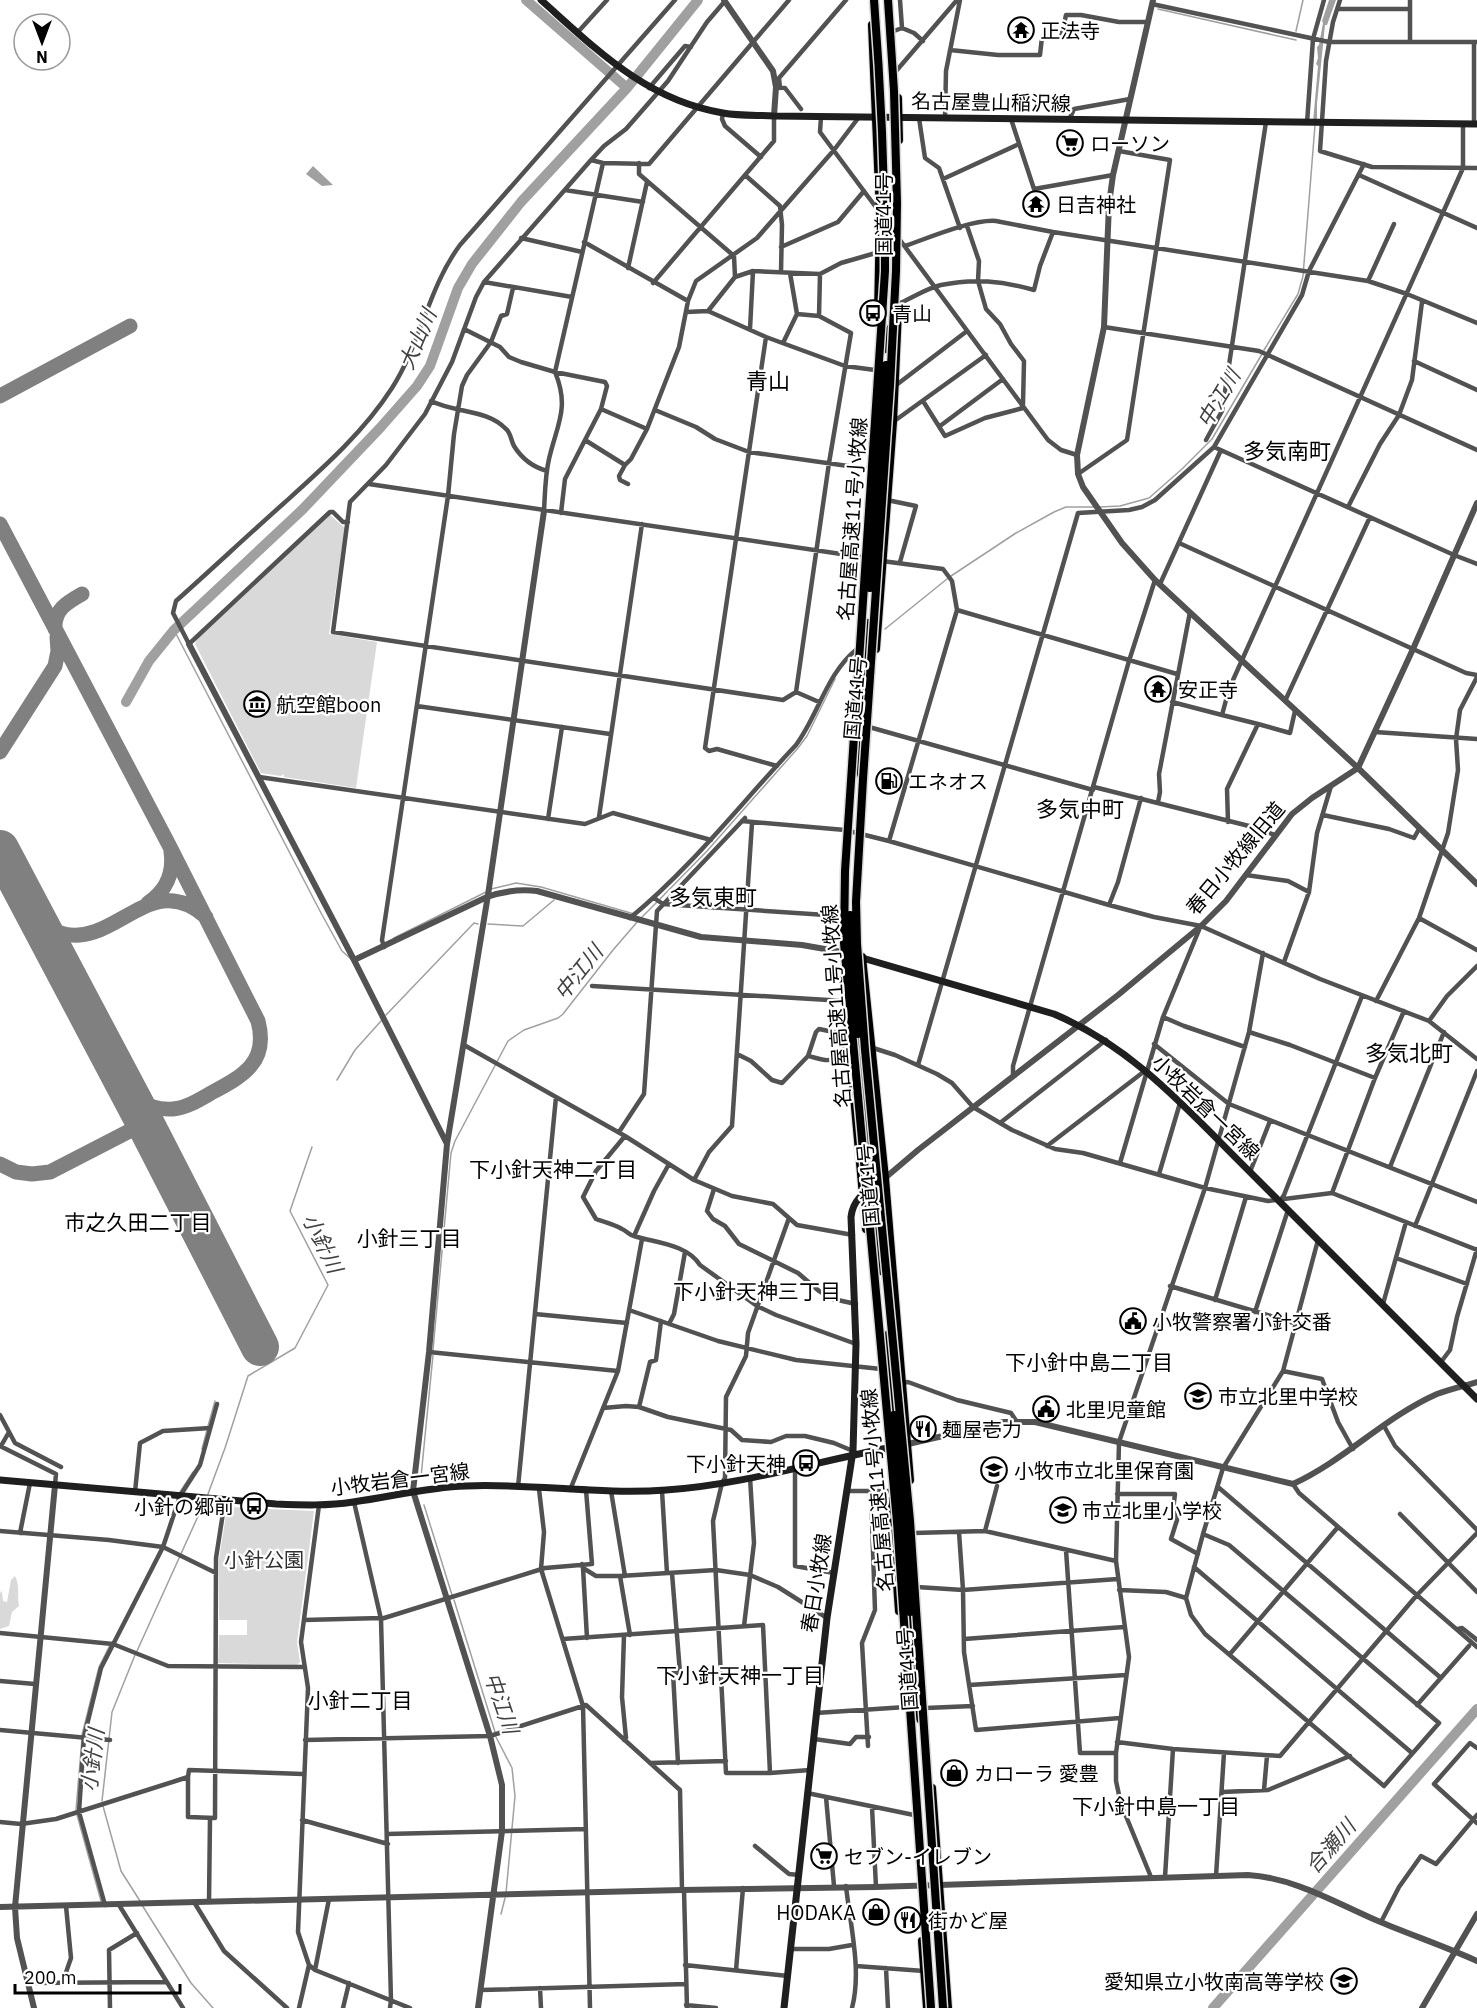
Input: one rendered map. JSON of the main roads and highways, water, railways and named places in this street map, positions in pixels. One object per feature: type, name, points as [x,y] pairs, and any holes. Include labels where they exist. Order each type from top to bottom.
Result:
[{"type":"highway","name":"国道41号","points":[[872,0],[880,213],[879,252],[875,370],[845,830],[841,916],[842,952],[862,1194],[881,1369],[924,1971],[929,2008]]},
{"type":"highway","name":"名古屋高速11号小牧線","points":[[872,0],[883,136],[885,271],[858,652],[844,902],[846,982],[897,1522],[929,2008]]},
{"type":"highway","name":"国道41号","points":[[890,0],[898,30],[902,243],[893,422],[869,727],[860,928],[908,1444],[948,2008]]},
{"type":"highway","name":"名古屋高速11号小牧線","points":[[890,0],[897,203],[896,271],[863,778],[856,903],[857,944],[910,1521],[943,2008]]},
{"type":"highway","points":[[863,778],[859,770],[887,349],[890,327],[895,316],[899,279]]},
{"type":"highway","points":[[855,672],[850,780],[855,793],[850,872],[850,941],[868,1149],[864,1158]]},
{"type":"highway","points":[[878,1186],[874,1193],[887,1318],[926,1795],[930,1802],[932,1820],[935,1825]]},
{"type":"main road","name":"名古屋豊山稲沢線","points":[[541,0],[617,69],[659,92],[698,107],[723,113],[821,117],[1475,124]]},
{"type":"main road","name":"小牧岩倉一宮線","points":[[842,952],[1031,1006],[1080,1025],[1106,1040],[1146,1070],[1477,1399]]},
{"type":"main road","points":[[862,1194],[885,1178]]},
{"type":"main road","name":"春日小牧線","points":[[784,2008],[827,1618],[853,1453],[856,1304],[851,1217],[852,1208],[862,1194]]},
{"type":"main road","name":"小牧岩倉一宮線","points":[[0,1480],[276,1504],[319,1505],[354,1502],[413,1491],[466,1486],[662,1491],[722,1483],[853,1453],[908,1444]]},
{"type":"waterway","points":[[526,0],[627,88]]},
{"type":"waterway","name":"大山川","points":[[126,702],[149,661],[174,630],[303,509],[417,386],[430,366],[458,288],[472,264],[521,202],[627,88],[698,0]]},
{"type":"waterway","points":[[1296,31],[1303,0]]},
{"type":"waterway","points":[[1158,9],[1296,40]]},
{"type":"waterway","name":"中江川","points":[[1264,350],[1298,294],[1303,276],[1315,125]]},
{"type":"waterway","name":"中江川","points":[[1100,507],[1120,506],[1149,498],[1182,469],[1212,439],[1262,354]]},
{"type":"waterway","name":"中江川","points":[[951,576],[1016,533],[1054,512],[1066,507],[1095,507]]},
{"type":"waterway","name":"中江川","points":[[885,629],[947,579]]},
{"type":"waterway","points":[[174,630],[321,913],[342,951],[351,959]]},
{"type":"waterway","name":"中江川","points":[[660,899],[707,851],[798,748],[807,736],[835,679]]},
{"type":"waterway","name":"小針川","points":[[491,889],[516,883],[541,887],[634,914]]},
{"type":"waterway","points":[[394,938],[486,892]]},
{"type":"waterway","name":"小針川","points":[[488,924],[523,926],[554,900]]},
{"type":"waterway","name":"中江川","points":[[641,918],[657,902]]},
{"type":"waterway","name":"中江川","points":[[433,1350],[451,1153],[455,1141],[508,1041],[524,1030],[558,1018],[563,1014],[638,921]]},
{"type":"waterway","name":"小針川","points":[[386,1015],[474,923],[478,924]]},
{"type":"waterway","name":"小針川","points":[[337,1080],[355,1050],[381,1021]]},
{"type":"waterway","name":"小針川","points":[[208,1494],[248,1376],[295,1348],[328,1285],[290,1211],[312,1147]]},
{"type":"waterway","name":"中江川","points":[[421,1477],[433,1355]]},
{"type":"waterway","points":[[208,1426],[215,1401]]},
{"type":"waterway","points":[[202,1449],[207,1430]]},
{"type":"waterway","points":[[180,1492],[193,1472]]},
{"type":"waterway","name":"小針川","points":[[137,1651],[204,1503]]},
{"type":"waterway","name":"中江川","points":[[424,1505],[452,1595]]},
{"type":"waterway","name":"中江川","points":[[454,1600],[495,1732]]},
{"type":"waterway","points":[[82,1735],[99,1667],[110,1645]]},
{"type":"waterway","name":"小針川","points":[[102,1801],[112,1712],[135,1655]]},
{"type":"waterway","name":"合瀬川","points":[[1213,2008],[1477,1709]]},
{"type":"waterway","name":"中江川","points":[[496,1737],[512,1768],[515,1796],[506,1893]]},
{"type":"waterway","points":[[76,1810],[82,1739]]},
{"type":"waterway","name":"小針川","points":[[103,1806],[121,1871],[140,1901]]},
{"type":"waterway","points":[[77,1815],[101,1901]]},
{"type":"waterway","name":"中江川","points":[[501,1914],[505,1898]]},
{"type":"waterway","name":"小針川","points":[[142,1905],[191,1983],[213,2008]]},
{"type":"place","name":"正法寺","points":[[1021,30]]},
{"type":"place","name":"ローソン","points":[[1070,143]]},
{"type":"place","name":"日吉神社","points":[[1036,204]]},
{"type":"place","name":"青山","points":[[873,313]]},
{"type":"place","name":"安正寺","points":[[1158,689]]},
{"type":"place","name":"航空館boon","points":[[257,704]]},
{"type":"place","name":"エネオス","points":[[889,781]]},
{"type":"place","name":"小牧警察署小針交番","points":[[1133,1321]]},
{"type":"place","name":"市立北里中学校","points":[[1198,1396]]},
{"type":"place","name":"北里児童館","points":[[1046,1409]]},
{"type":"place","name":"麺屋壱力","points":[[923,1429]]},
{"type":"place","name":"下小針天神","points":[[806,1463]]},
{"type":"place","name":"小牧市立北里保育園","points":[[994,1470]]},
{"type":"place","name":"小針の郷前","points":[[254,1506]]},
{"type":"place","name":"市立北里小学校","points":[[1063,1510]]},
{"type":"place","name":"カローラ 愛豊","points":[[954,1773]]},
{"type":"place","name":"セブン-イレブン","points":[[824,1856]]},
{"type":"place","name":"HODAKA","points":[[876,1912]]},
{"type":"place","name":"街かど屋","points":[[908,1920]]},
{"type":"place","name":"愛知県立小牧南高等学校","points":[[1344,1981]]},
{"type":"district","name":"青山","points":[[768,380]]},
{"type":"district","name":"多気南町","points":[[1287,450]]},
{"type":"district","name":"多気中町","points":[[1080,808]]},
{"type":"district","name":"多気東町","points":[[713,896]]},
{"type":"district","name":"多気北町","points":[[1409,1052]]},
{"type":"district","name":"下小針天神二丁目","points":[[553,1169]]},
{"type":"district","name":"市之久田二丁目","points":[[138,1222]]},
{"type":"district","name":"小針三丁目","points":[[409,1238]]},
{"type":"district","name":"下小針天神三丁目","points":[[757,1291]]},
{"type":"district","name":"下小針中島二丁目","points":[[1089,1362]]},
{"type":"district","name":"下小針天神一丁目","points":[[740,1675]]},
{"type":"district","name":"小針二丁目","points":[[360,1700]]},
{"type":"district","name":"下小針中島一丁目","points":[[1156,1806]]},
{"type":"park label","name":"小針公園","points":[[264,1559]]}]
